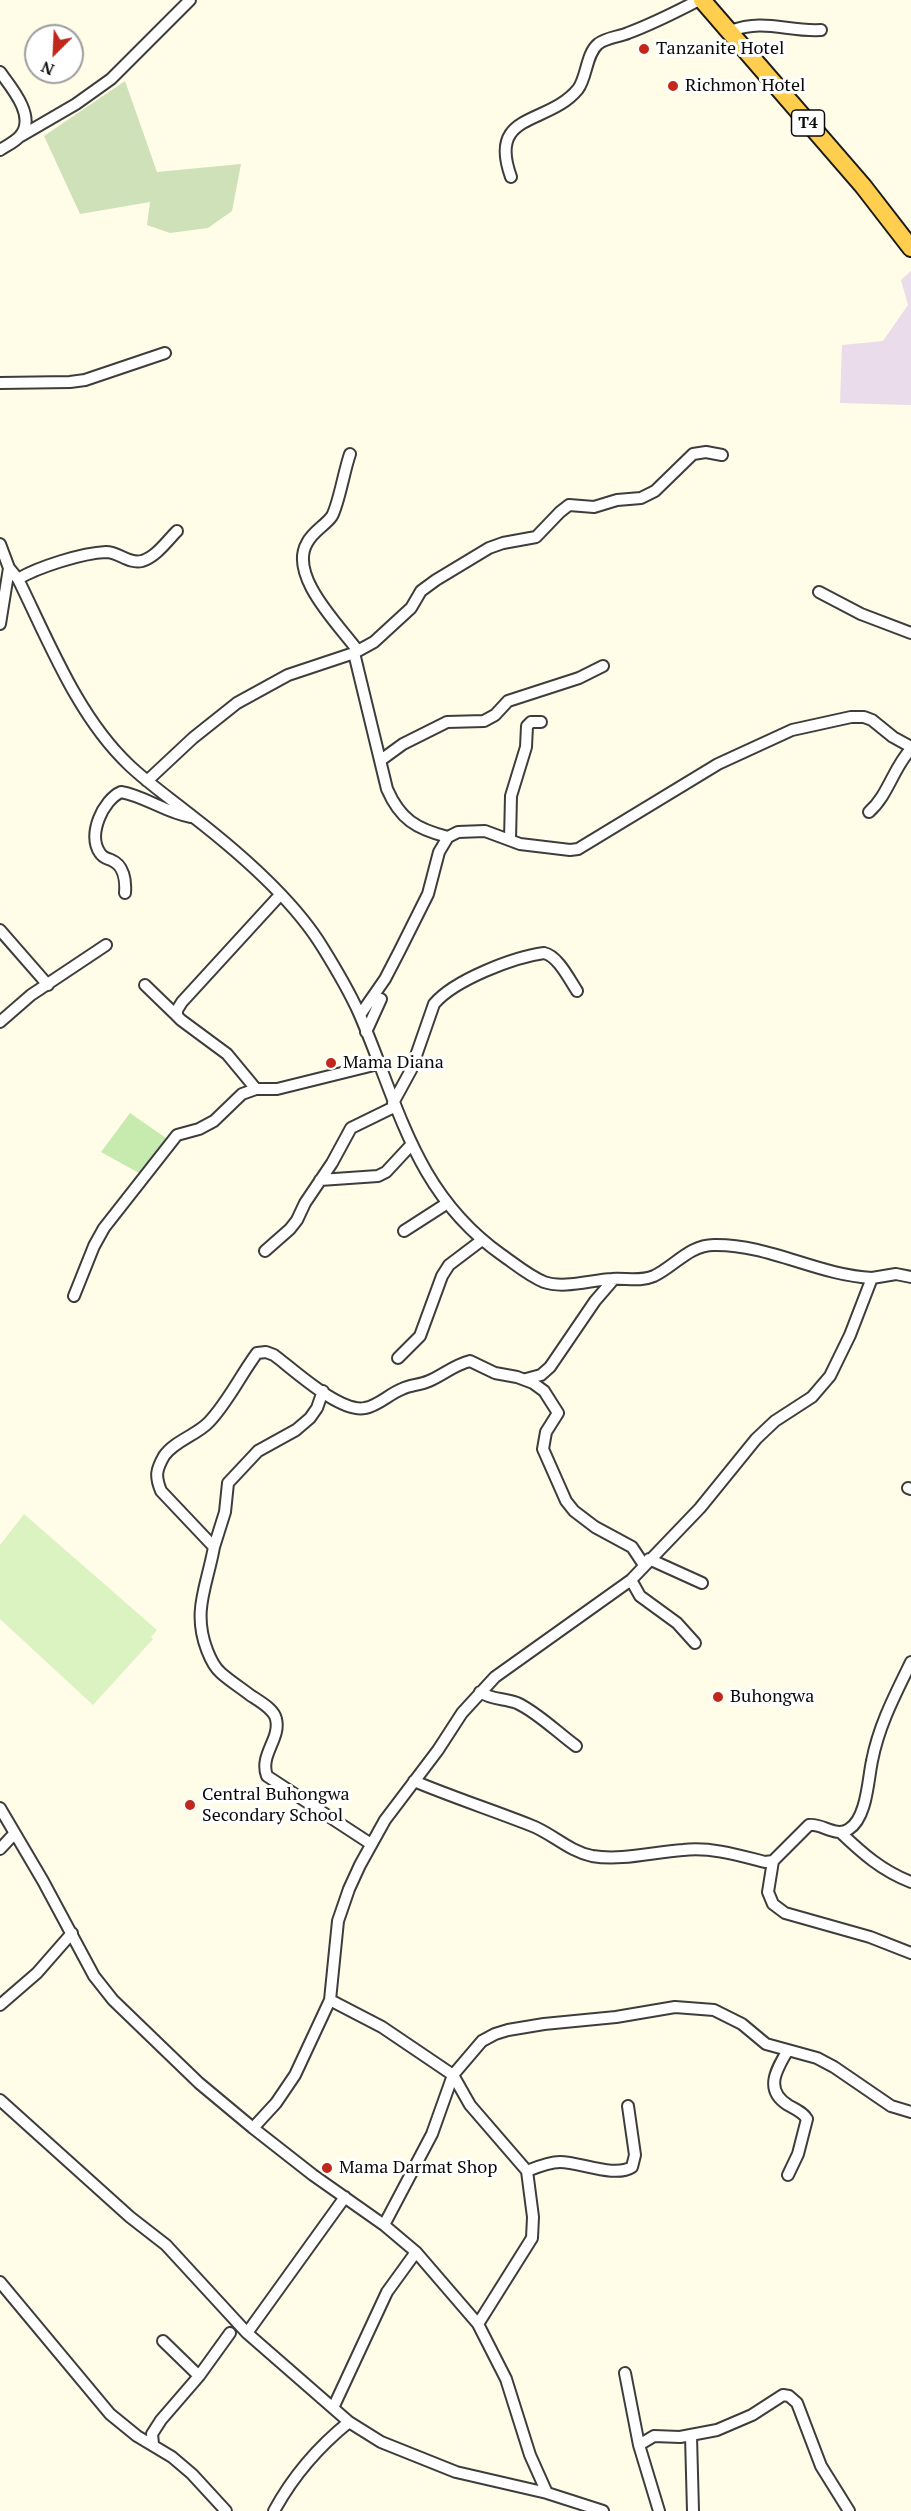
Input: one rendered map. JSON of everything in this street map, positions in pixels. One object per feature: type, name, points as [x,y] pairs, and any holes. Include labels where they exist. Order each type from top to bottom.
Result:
[{"type":"highway","name":"T4","points":[[700,0],[730,31],[894,223],[911,248]]},
{"type":"street","points":[[0,150],[76,104],[111,79],[190,0]]},
{"type":"street","points":[[511,177],[504,160],[504,149],[510,135],[524,122],[557,108],[576,91],[596,45],[626,34],[700,0]]},
{"type":"street","points":[[730,31],[747,25],[759,24],[807,31],[821,30]]},
{"type":"street","points":[[0,72],[24,111],[25,124],[21,136]]},
{"type":"street","points":[[0,383],[85,380],[165,353]]},
{"type":"street","points":[[147,781],[193,738],[237,703],[288,675],[356,652],[374,642],[411,608],[421,591],[489,548],[502,543],[536,537],[569,505],[587,508],[617,500],[641,498],[655,491],[693,454],[700,452],[722,455]]},
{"type":"street","points":[[350,454],[333,514],[305,545],[303,556],[305,572],[318,598],[356,652],[387,789],[400,812],[420,829],[448,837]]},
{"type":"street","points":[[18,579],[26,574],[74,558],[107,552],[129,560],[144,560],[162,547],[177,531]]},
{"type":"street","points":[[0,544],[3,557],[18,579],[92,722],[114,749],[147,781],[194,817],[280,895],[299,915],[323,947],[360,1015],[394,1105],[427,1174],[461,1221],[482,1239],[535,1278],[548,1283],[646,1279],[658,1274],[691,1251],[713,1245],[778,1254],[849,1277],[872,1278],[896,1274],[911,1277]]},
{"type":"street","points":[[0,624],[9,568]]},
{"type":"street","points":[[819,592],[861,614],[911,633]]},
{"type":"street","points":[[381,760],[403,744],[447,722],[484,722],[495,715],[508,701],[579,678],[603,666]]},
{"type":"street","points":[[360,1015],[385,979],[428,894],[440,852],[448,837],[458,832],[485,831],[540,847],[578,849],[718,764],[792,730],[850,717],[864,717],[872,720],[911,748],[894,772],[884,796],[869,812]]},
{"type":"street","points":[[510,840],[511,796],[526,747],[526,729],[531,722],[541,722]]},
{"type":"street","points":[[125,892],[125,877],[120,866],[100,855],[97,849],[96,833],[106,801],[121,792],[130,793],[171,812],[194,817]]},
{"type":"street","points":[[177,1016],[179,1005],[280,895]]},
{"type":"street","points":[[0,930],[48,985]]},
{"type":"street","points":[[0,1022],[13,1009],[106,945]]},
{"type":"street","points":[[264,1251],[290,1229],[351,1128],[394,1105],[411,1070],[434,1004],[440,997],[460,984],[496,967],[544,953],[550,954],[555,959],[577,991]]},
{"type":"street","points":[[145,985],[177,1016],[227,1054],[256,1089]]},
{"type":"street","points":[[366,1032],[381,999]]},
{"type":"street","points":[[74,1296],[94,1246],[104,1228],[177,1135],[214,1121],[242,1094],[256,1089],[277,1089],[378,1064]]},
{"type":"street","points":[[320,1180],[378,1176],[386,1172],[412,1144]]},
{"type":"street","points":[[404,1231],[446,1203]]},
{"type":"street","points":[[398,1358],[420,1336],[442,1276],[449,1265],[482,1239]]},
{"type":"street","points":[[253,2128],[276,2103],[295,2075],[330,2000],[338,1921],[349,1889],[371,1844],[385,1820],[438,1750],[462,1713],[480,1692],[518,1660],[631,1580],[700,1508],[756,1439],[774,1421],[812,1397],[830,1376],[850,1335],[872,1278]]},
{"type":"street","points":[[526,1379],[541,1375],[550,1367],[595,1301],[614,1279]]},
{"type":"street","points":[[214,1547],[161,1491],[156,1472],[166,1453],[212,1420],[236,1388],[257,1353],[266,1352],[274,1355],[323,1391],[351,1408],[363,1409],[403,1388],[431,1380],[458,1364],[470,1361],[495,1373],[526,1379],[544,1391],[558,1413],[546,1432],[543,1449],[566,1501],[595,1527],[632,1547],[646,1562],[702,1583]]},
{"type":"street","points":[[323,1391],[317,1408],[310,1418],[296,1430],[258,1451],[228,1483],[225,1512],[199,1606],[199,1618],[202,1638],[210,1658],[220,1673],[270,1709],[276,1718],[276,1727],[265,1759],[264,1768],[267,1776],[371,1844]]},
{"type":"street","points":[[631,1580],[640,1596],[677,1623],[695,1643]]},
{"type":"street","points":[[840,1832],[851,1828],[858,1816],[869,1787],[872,1760],[882,1722],[911,1662]]},
{"type":"street","points":[[480,1692],[496,1700],[515,1702],[531,1711],[576,1746]]},
{"type":"street","points":[[414,1781],[455,1799],[533,1825],[566,1847],[589,1855],[611,1858],[684,1850],[715,1850],[765,1862],[773,1861]]},
{"type":"street","points":[[0,1808],[94,1976],[113,2000],[200,2083],[253,2128],[384,2225],[416,2252],[478,2324],[506,2379],[530,2455],[547,2493]]},
{"type":"street","points":[[911,1882],[890,1874],[872,1862],[840,1832],[815,1824],[809,1825],[773,1861],[768,1892],[773,1904],[785,1913],[870,1937],[911,1953]]},
{"type":"street","points":[[0,1849],[14,1834]]},
{"type":"street","points":[[0,2005],[37,1973],[72,1933]]},
{"type":"street","points":[[330,2000],[382,2027],[453,2075],[470,2105],[527,2171],[533,2217],[532,2238],[478,2324]]},
{"type":"street","points":[[384,2225],[432,2134],[453,2075],[482,2041],[495,2034],[544,2024],[616,2017],[675,2007],[714,2010],[742,2024],[766,2044],[825,2062],[891,2106],[911,2112]]},
{"type":"street","points":[[788,2050],[776,2074],[774,2091],[778,2099],[804,2114],[807,2119],[798,2154],[788,2175]]},
{"type":"street","points":[[0,2100],[130,2217],[166,2245],[247,2333],[349,2422],[381,2442],[456,2472],[547,2493],[603,2511]]},
{"type":"street","points":[[527,2171],[560,2162],[606,2170],[627,2170],[632,2167],[635,2155],[628,2106]]},
{"type":"street","points":[[247,2333],[345,2197]]},
{"type":"street","points":[[333,2408],[387,2292],[416,2252]]},
{"type":"street","points":[[0,2282],[110,2414],[124,2427],[153,2444],[192,2474],[226,2511]]},
{"type":"street","points":[[153,2444],[152,2434],[161,2420],[199,2376],[230,2333]]},
{"type":"street","points":[[163,2341],[199,2376]]},
{"type":"street","points":[[624,2373],[639,2445],[659,2511]]},
{"type":"street","points":[[639,2445],[654,2436],[672,2438],[691,2436],[737,2422],[783,2395],[789,2396],[796,2403],[820,2466],[849,2511]]},
{"type":"street","points":[[274,2511],[294,2478],[332,2435],[349,2422]]},
{"type":"street","points":[[691,2436],[693,2511]]},
{"type":"shaded area","points":[[911,271],[911,405],[840,403],[842,345],[883,341],[908,305],[901,280]]},
{"type":"green space","points":[[125,81],[157,172],[241,164],[232,211],[208,228],[170,233],[147,225],[150,202],[80,214],[44,136]]},
{"type":"green space","points":[[130,1113],[166,1138],[139,1173],[101,1152]]},
{"type":"green space","points":[[24,1514],[157,1630],[151,1637],[153,1639],[93,1705],[0,1619],[0,1545]]},
{"type":"place","name":"Tanzanite Hotel","points":[[644,49]]},
{"type":"place","name":"Richmon Hotel","points":[[673,86]]},
{"type":"place","name":"Mama Diana","points":[[331,1063]]},
{"type":"place","name":"Buhongwa","points":[[718,1697]]},
{"type":"place","name":"Central Buhongwa Secondary School","points":[[190,1805]]},
{"type":"place","name":"Mama Darmat Shop","points":[[327,2168]]}]
